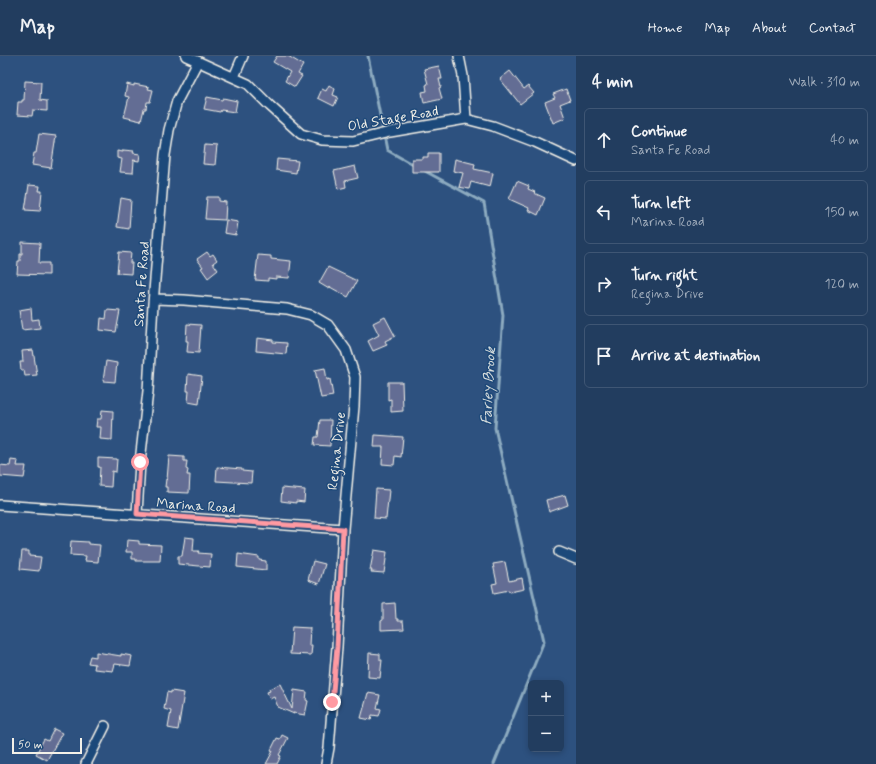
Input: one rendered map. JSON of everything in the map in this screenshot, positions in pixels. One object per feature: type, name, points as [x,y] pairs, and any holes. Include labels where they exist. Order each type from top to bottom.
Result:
[{"type":"street","name":"Old Stage Road","points":[[186,56],[248,84],[301,134],[322,140],[353,141],[390,132],[466,119],[493,126],[535,142],[576,161]]},
{"type":"street","points":[[234,77],[243,56]]},
{"type":"street","points":[[459,56],[463,76],[466,119]]},
{"type":"street","name":"Santa Fe Road","points":[[137,514],[140,462],[148,391],[165,155],[169,130],[178,101],[198,61]]},
{"type":"street","name":"Regina Drive","points":[[154,299],[184,300],[287,309],[311,315],[328,325],[346,350],[355,377],[354,406],[343,529],[337,647],[329,748],[326,764]]},
{"type":"street","name":"Marina Road","points":[[0,505],[343,529]]},
{"type":"street","points":[[559,552],[576,559]]},
{"type":"street","points":[[86,764],[106,726]]},
{"type":"building","points":[[277,56],[288,56],[303,65],[298,74],[302,76],[295,87],[285,81],[290,72],[273,62]]},
{"type":"building","points":[[439,66],[442,79],[439,79],[441,87],[439,88],[442,99],[424,103],[422,92],[427,91],[426,85],[428,84],[424,69]]},
{"type":"building","points":[[510,71],[524,89],[528,86],[534,93],[520,104],[500,79]]},
{"type":"building","points":[[25,81],[41,82],[40,100],[47,101],[47,111],[33,110],[32,116],[17,115],[18,102],[22,102],[22,100],[24,100]]},
{"type":"building","points":[[127,84],[149,87],[148,89],[153,90],[150,102],[147,102],[146,109],[144,109],[141,121],[124,117],[129,97],[125,96]]},
{"type":"building","points":[[329,85],[335,89],[333,95],[338,97],[334,106],[318,98],[322,89],[326,91]]},
{"type":"building","points":[[566,89],[570,100],[560,104],[565,118],[553,123],[545,102],[555,98],[553,94]]},
{"type":"building","points":[[207,97],[237,101],[235,112],[221,110],[220,112],[204,109]]},
{"type":"building","points":[[39,134],[56,136],[51,168],[32,165],[34,153],[36,153]]},
{"type":"building","points":[[205,145],[217,146],[215,165],[203,164]]},
{"type":"building","points":[[123,150],[134,151],[133,153],[140,154],[139,161],[133,160],[133,173],[120,172],[122,159],[117,158],[117,151],[123,152]]},
{"type":"building","points":[[428,153],[439,153],[439,172],[412,172],[412,159],[423,159],[423,157],[428,157]]},
{"type":"building","points":[[277,159],[298,161],[296,173],[276,170]]},
{"type":"building","points":[[455,159],[475,164],[474,169],[493,173],[490,187],[471,182],[469,189],[459,187],[463,173],[453,171]]},
{"type":"building","points":[[355,166],[358,178],[345,181],[346,187],[338,189],[334,171]]},
{"type":"building","points":[[517,181],[529,186],[528,189],[545,198],[538,215],[528,210],[529,208],[509,199]]},
{"type":"building","points":[[29,185],[40,186],[39,191],[42,191],[40,211],[25,210]]},
{"type":"building","points":[[207,197],[219,197],[219,201],[226,202],[225,220],[205,219]]},
{"type":"building","points":[[121,198],[131,200],[129,229],[117,227]]},
{"type":"building","points":[[226,220],[238,222],[236,235],[224,233]]},
{"type":"building","points":[[22,242],[40,243],[39,263],[49,263],[49,275],[17,274],[18,261],[20,261],[20,254],[22,254]]},
{"type":"building","points":[[119,252],[131,253],[131,274],[117,273]]},
{"type":"building","points":[[207,252],[210,256],[213,254],[217,260],[213,263],[218,270],[208,278],[197,259]]},
{"type":"building","points":[[258,255],[271,256],[271,259],[291,261],[289,278],[268,278],[268,281],[255,280]]},
{"type":"building","points":[[328,267],[357,281],[348,297],[319,283]]},
{"type":"building","points":[[31,308],[32,320],[39,319],[40,328],[22,330],[19,310]]},
{"type":"building","points":[[107,310],[120,311],[116,332],[100,330],[101,318],[106,319]]},
{"type":"building","points":[[385,317],[395,336],[385,341],[387,345],[373,351],[368,341],[379,335],[373,323]]},
{"type":"building","points":[[187,324],[201,325],[199,353],[187,352]]},
{"type":"building","points":[[257,338],[273,340],[273,342],[287,343],[286,354],[256,351]]},
{"type":"building","points":[[33,350],[37,375],[25,376],[24,370],[21,370],[20,362],[23,362],[22,351]]},
{"type":"building","points":[[106,361],[117,363],[115,382],[103,381]]},
{"type":"building","points":[[325,368],[327,380],[330,379],[333,396],[321,398],[315,370]]},
{"type":"building","points":[[188,374],[202,376],[199,404],[188,402]]},
{"type":"building","points":[[388,382],[402,382],[403,411],[391,412],[391,399],[388,400]]},
{"type":"building","points":[[102,410],[113,411],[112,440],[100,439],[101,427],[96,427],[97,419],[101,419]]},
{"type":"building","points":[[320,420],[331,420],[330,446],[314,445],[315,437],[318,437]]},
{"type":"building","points":[[375,435],[403,437],[401,457],[395,456],[394,465],[382,464],[383,447],[374,447]]},
{"type":"building","points":[[169,456],[184,457],[184,461],[187,461],[187,475],[190,475],[189,493],[167,492],[167,487],[165,487]]},
{"type":"building","points":[[98,458],[117,459],[116,472],[112,471],[111,487],[99,486],[100,467],[98,467]]},
{"type":"building","points":[[11,460],[18,461],[17,466],[26,466],[24,478],[0,476],[0,465],[10,466]]},
{"type":"building","points":[[217,467],[242,469],[242,471],[252,472],[251,483],[216,481]]},
{"type":"building","points":[[282,488],[305,490],[304,502],[296,501],[296,503],[281,501]]},
{"type":"building","points":[[376,489],[389,490],[386,519],[374,518]]},
{"type":"building","points":[[565,495],[568,505],[549,512],[546,500]]},
{"type":"building","points":[[185,537],[194,538],[193,551],[211,554],[210,567],[178,564],[178,556],[182,556]]},
{"type":"building","points":[[127,540],[139,541],[139,544],[161,545],[160,561],[136,561],[136,559],[132,559],[132,552],[126,552]]},
{"type":"building","points":[[71,541],[88,542],[88,544],[100,545],[98,562],[85,561],[86,556],[70,555]]},
{"type":"building","points":[[374,550],[387,552],[384,573],[371,572],[372,570],[370,570]]},
{"type":"building","points":[[22,551],[29,551],[29,556],[41,557],[39,571],[20,569]]},
{"type":"building","points":[[238,554],[259,557],[259,560],[266,561],[266,570],[237,567]]},
{"type":"building","points":[[313,561],[325,564],[319,584],[308,580]]},
{"type":"building","points":[[505,562],[509,581],[522,578],[524,589],[494,593],[492,584],[497,583],[493,564]]},
{"type":"building","points":[[395,603],[396,619],[398,619],[398,621],[403,621],[404,629],[381,630],[381,621],[383,620],[383,604]]},
{"type":"building","points":[[292,627],[310,628],[309,645],[312,645],[311,655],[290,654]]},
{"type":"building","points":[[96,652],[121,656],[121,654],[132,656],[130,666],[115,664],[113,671],[94,669],[95,664],[88,663],[90,656],[96,657]]},
{"type":"building","points":[[369,653],[380,654],[380,660],[382,660],[380,678],[368,677]]},
{"type":"building","points":[[280,684],[292,709],[294,690],[307,692],[306,700],[308,701],[305,715],[293,713],[294,714],[278,707],[274,697],[270,699],[267,692],[270,691],[269,689]]},
{"type":"building","points":[[171,691],[184,693],[178,730],[168,728],[171,711],[164,709],[167,692],[171,693]]},
{"type":"building","points":[[368,693],[380,695],[377,708],[381,709],[379,716],[372,715],[371,720],[361,718]]},
{"type":"building","points":[[54,729],[62,733],[47,760],[36,754],[44,739],[48,741]]},
{"type":"building","points":[[282,735],[288,738],[279,755],[281,756],[277,764],[266,764],[273,751],[271,750],[277,738],[280,739]]},
{"type":"waterway","name":"Farley Brook","points":[[368,56],[387,150],[415,166]]},
{"type":"waterway","name":"Farley Brook","points":[[423,170],[484,203],[503,315],[495,428],[544,641],[494,764]]},
{"type":"route","points":[[140,462],[137,514],[343,529],[337,647],[332,702]]}]
